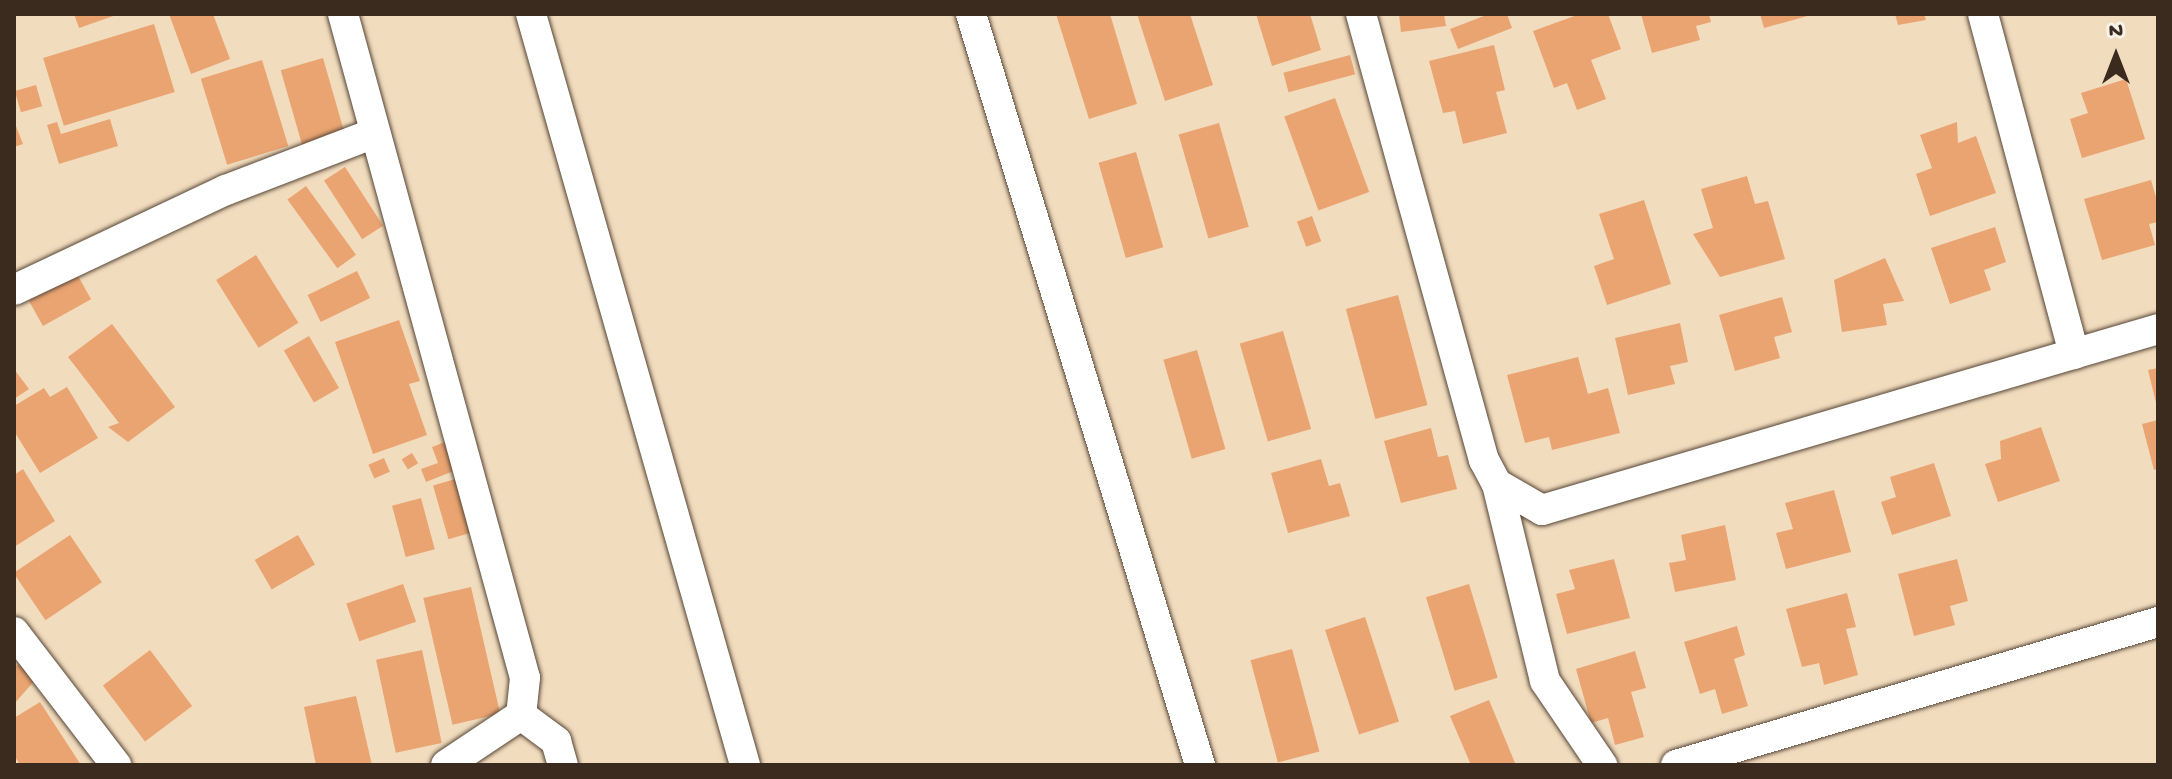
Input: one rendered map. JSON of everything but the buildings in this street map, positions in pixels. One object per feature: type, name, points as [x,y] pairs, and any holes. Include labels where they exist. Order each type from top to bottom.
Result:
[{"type":"street","points":[[343,14],[372,134],[525,678],[521,715]]},
{"type":"street","points":[[531,14],[745,765]]},
{"type":"street","points":[[971,14],[1200,765]]},
{"type":"street","points":[[1361,14],[1484,460],[1497,484],[1545,681],[1602,765]]},
{"type":"street","points":[[1983,14],[2074,354]]},
{"type":"street","points":[[14,290],[226,190],[372,134]]},
{"type":"street","points":[[1497,484],[1542,510],[2158,329]]},
{"type":"street","points":[[1676,765],[2003,664],[2158,622]]},
{"type":"street","points":[[14,632],[116,765]]},
{"type":"street","points":[[446,765],[521,715]]},
{"type":"street","points":[[521,715],[556,741],[563,765]]}]
